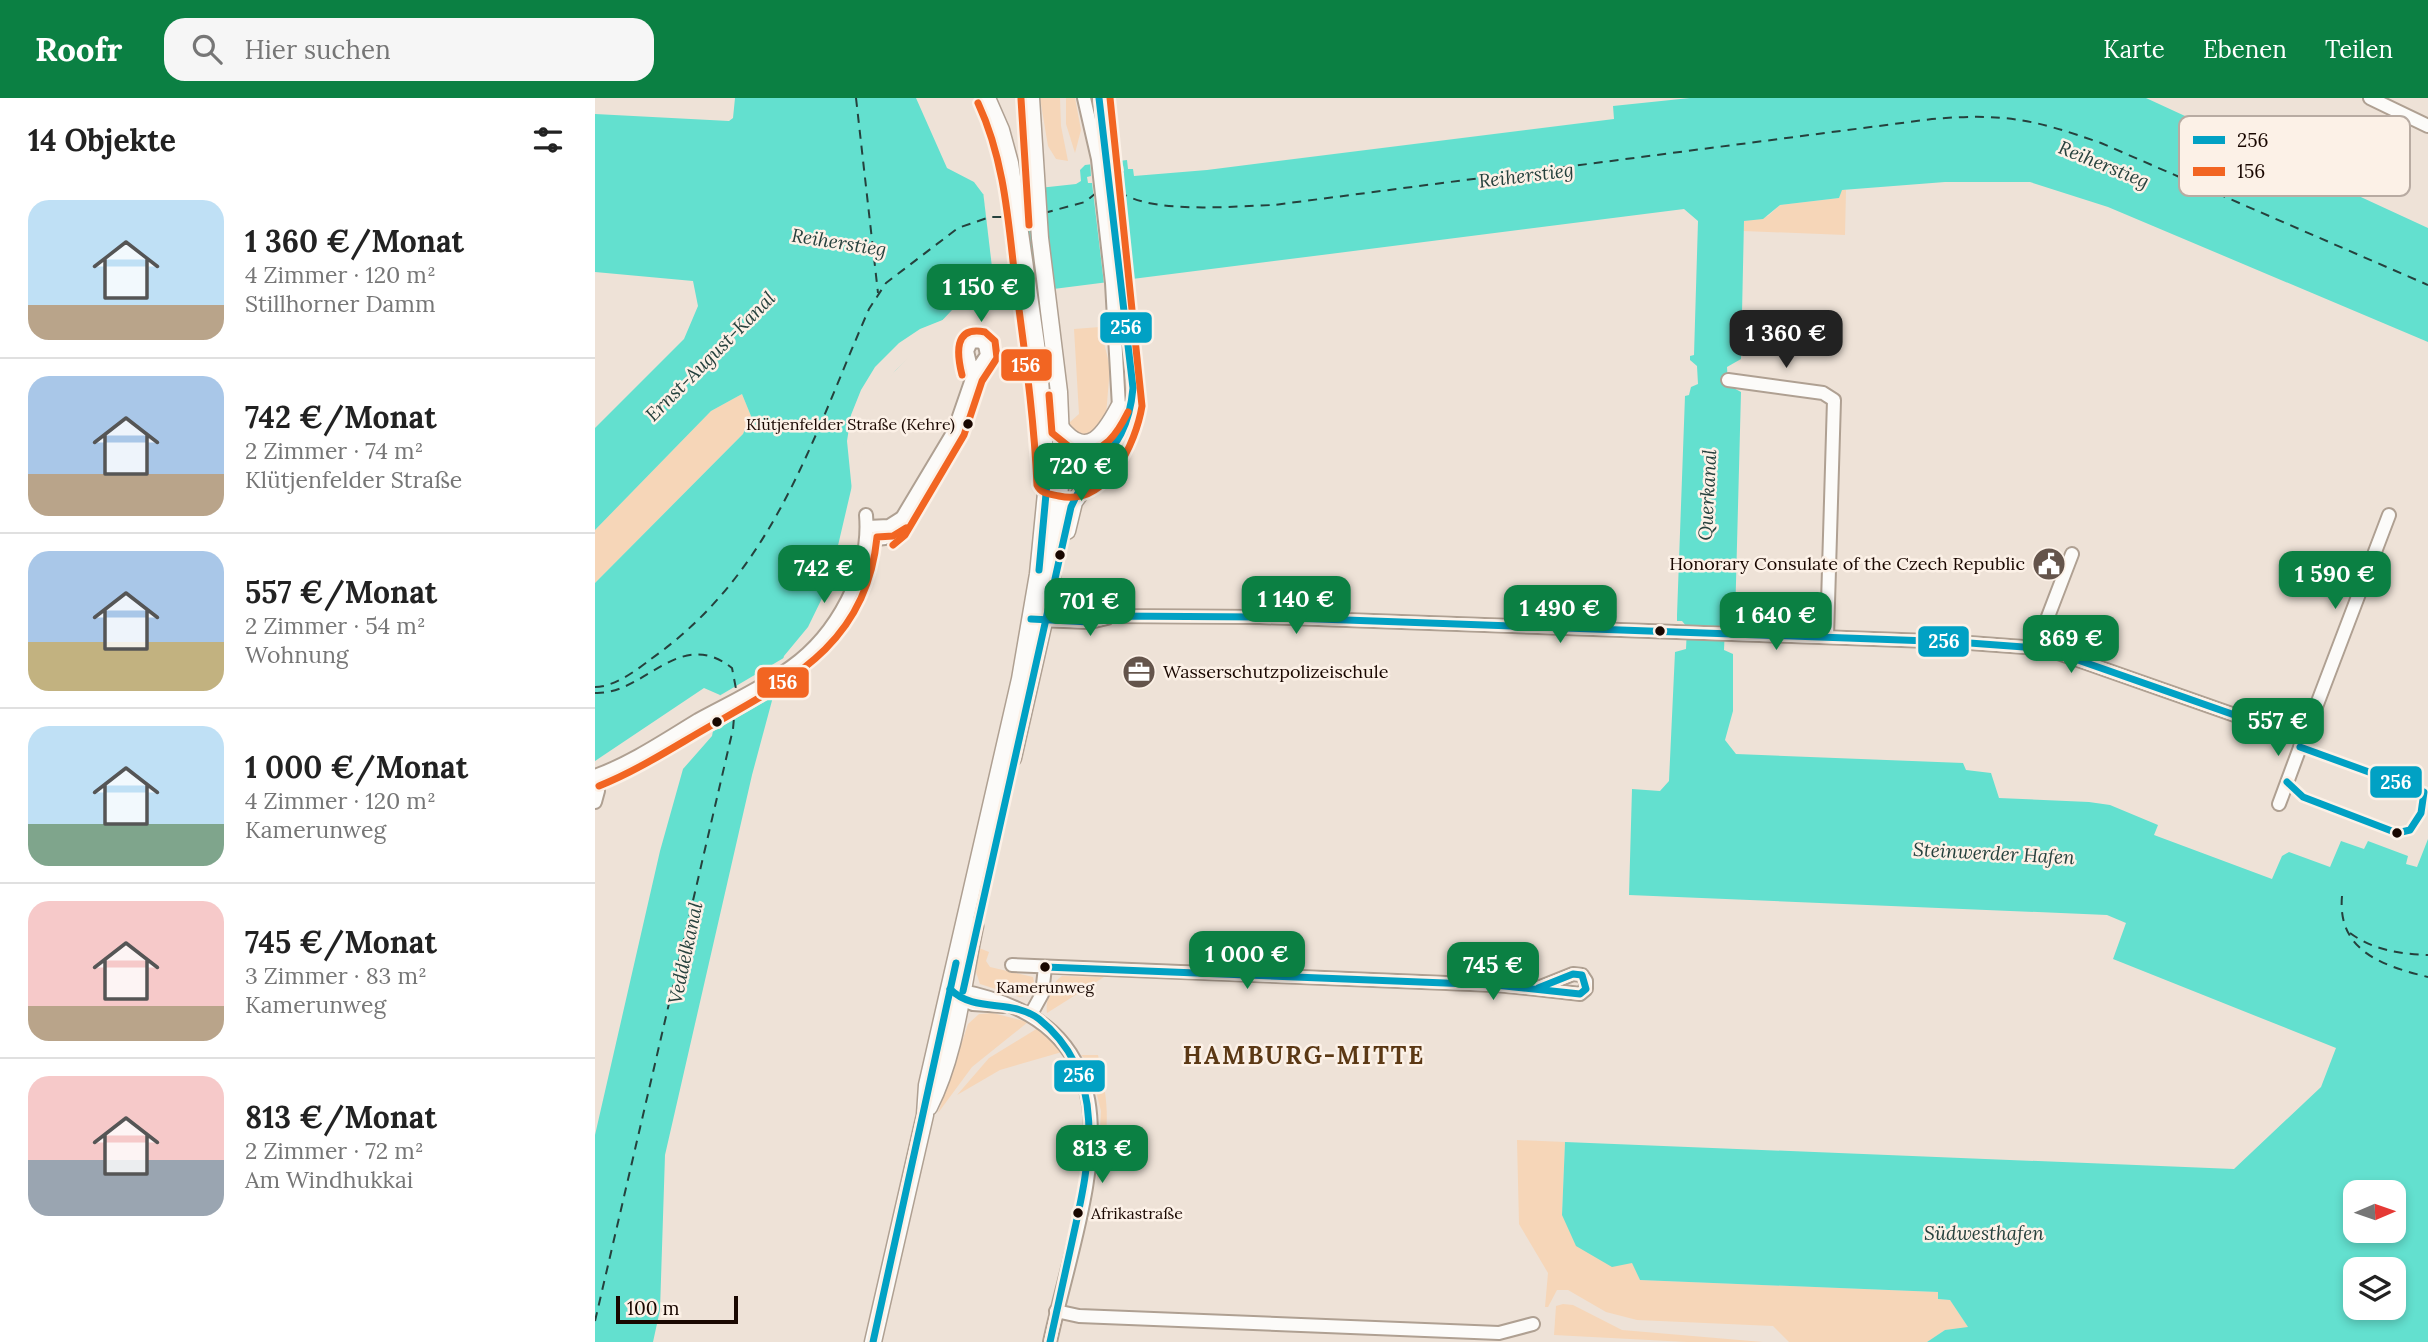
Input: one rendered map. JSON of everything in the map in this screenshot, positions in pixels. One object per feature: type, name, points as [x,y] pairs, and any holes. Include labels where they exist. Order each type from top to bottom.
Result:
[{"type":"main road","points":[[873,1342],[925,1115],[938,1089],[1039,613],[1057,481],[1045,422],[1008,152],[987,98]]},
{"type":"main road","points":[[1031,98],[1061,428],[1051,591]]},
{"type":"main road","points":[[1061,428],[1075,441],[1089,443],[1103,433],[1119,407]]},
{"type":"main road","points":[[1039,613],[1051,591],[1064,554],[1071,508],[1092,477]]},
{"type":"street","points":[[1057,481],[1106,443],[1117,423],[1119,407],[1112,283],[1098,159],[1084,98]]},
{"type":"street","points":[[1099,98],[1101,123]]},
{"type":"street","points":[[2370,98],[2407,116]]},
{"type":"street","points":[[2410,117],[2428,126]]},
{"type":"street","points":[[595,802],[598,791],[595,777],[783,672],[815,646],[842,608],[860,569],[867,528],[890,536],[954,431],[973,376]]},
{"type":"street","points":[[1728,380],[1832,397],[1835,405],[1827,637]]},
{"type":"street","points":[[1057,481],[1075,488],[1092,477]]},
{"type":"street","points":[[2311,720],[2389,515]]},
{"type":"street","points":[[2036,648],[2072,554]]},
{"type":"street","points":[[1039,613],[1090,622],[1114,616],[1260,617],[1827,637],[2036,648],[2095,665],[2196,704],[2304,736],[2279,804]]},
{"type":"street","points":[[1012,965],[1538,988]]},
{"type":"street","points":[[1031,1014],[1042,994],[1045,967]]},
{"type":"street","points":[[958,994],[1031,1014],[1060,1039],[1074,1058],[1086,1088],[1091,1119],[1088,1168],[1050,1342]]},
{"type":"street","points":[[1056,1311],[1079,1316],[1499,1333],[1533,1324]]},
{"type":"shaded area","points":[[1040,98],[1060,98],[1061,126],[1068,161],[1056,159],[1048,146]]},
{"type":"shaded area","points":[[1066,98],[1075,98],[1081,130],[1075,153],[1066,124]]},
{"type":"shaded area","points":[[1841,190],[1846,190],[1845,235],[1743,231],[1744,221],[1768,216],[1780,205],[1839,198]]},
{"type":"shaded area","points":[[1100,327],[1110,367],[1106,415],[1089,437],[1070,431],[1069,423],[1079,414],[1074,329]]},
{"type":"shaded area","points":[[742,394],[751,416],[743,434],[595,583],[595,530],[711,411]]},
{"type":"shaded area","points":[[979,948],[989,952],[986,961],[990,967],[1033,977],[1035,987],[1032,994],[1020,997],[980,984],[976,972]]},
{"type":"shaded area","points":[[1062,976],[1104,977],[1047,1013],[1050,993]]},
{"type":"shaded area","points":[[993,1013],[1028,1022],[972,1067],[938,1113],[968,1024],[979,1014]]},
{"type":"shaded area","points":[[1038,1028],[1062,1052],[1000,1070],[957,1095],[989,1058]]},
{"type":"shaded area","points":[[1081,1055],[1098,1055],[1105,1090],[1106,1131],[1097,1181],[1101,1111],[1089,1063]]},
{"type":"shaded area","points":[[1517,1140],[1565,1142],[1562,1215],[1632,1262],[1640,1280],[1938,1292],[1938,1299],[1950,1300],[1969,1328],[1945,1330],[1927,1342],[1789,1342],[1773,1326],[1637,1320],[1606,1312],[1568,1290],[1557,1290],[1548,1307],[1545,1307],[1548,1273],[1519,1224]]},
{"type":"shaded area","points":[[1573,1305],[1622,1330],[1763,1342],[1687,1342],[1554,1335],[1556,1306]]},
{"type":"water","points":[[735,98],[916,98],[947,168],[974,182],[983,194],[1076,184],[1081,181],[1080,170],[1085,165],[1127,160],[1128,169],[1133,169],[1134,176],[1207,170],[1614,119],[1613,106],[1690,98],[2146,98],[2185,116],[2179,116],[2179,196],[2359,196],[2428,228],[2428,342],[2108,207],[2030,182],[1945,182],[1842,190],[1839,198],[1780,205],[1763,219],[1744,221],[1741,359],[1727,367],[1728,385],[1741,392],[1735,621],[1725,626],[1724,650],[1733,654],[1733,711],[1725,740],[1736,754],[1963,763],[1966,770],[1991,773],[1999,798],[2110,805],[2158,825],[2154,835],[2272,879],[2282,856],[2289,852],[2330,867],[2341,841],[2364,849],[2368,841],[2408,856],[2406,864],[2417,867],[2428,839],[2428,1342],[1927,1342],[1945,1330],[1968,1327],[1950,1300],[1938,1299],[1938,1292],[1640,1280],[1632,1263],[1612,1267],[1576,1246],[1562,1215],[1565,1142],[2234,1169],[2321,1087],[2336,1048],[2113,959],[2126,923],[2107,915],[1629,895],[1632,789],[1660,791],[1669,781],[1675,652],[1686,649],[1687,627],[1682,621],[1677,621],[1677,615],[1685,396],[1689,395],[1691,387],[1698,384],[1697,366],[1690,360],[1690,356],[1694,355],[1698,221],[1684,209],[1015,294],[1015,298],[979,301],[977,305],[952,310],[881,386],[869,413],[829,584],[808,627],[784,656],[752,775],[665,1155],[660,1310],[653,1342],[595,1342],[595,1135],[660,851],[683,769],[712,736],[720,695],[704,688],[595,761],[595,583],[743,434],[751,416],[742,394],[711,411],[595,530],[595,428],[684,339],[698,306],[693,281],[595,272],[595,114],[729,121],[733,118]]},
{"type":"pier","points":[[1115,158],[1116,165],[1123,165],[1124,171],[1116,173],[1124,173],[1124,179],[1117,180],[1129,283],[1101,287],[1104,284],[1092,183],[1088,183],[1087,177],[1091,176],[1090,161]]},
{"type":"pier","points":[[999,189],[1012,299],[996,301],[983,191]]},
{"type":"pier","points":[[950,317],[896,370],[879,393],[867,428],[853,501],[847,441],[851,415],[861,390],[875,367],[899,343],[920,329]]},
{"type":"pier","points":[[787,656],[778,694],[712,732],[719,696]]},
{"type":"ferry route","points":[[856,98],[878,293]]},
{"type":"ferry route","points":[[1107,181],[1123,194],[1138,200],[1176,207],[1274,205],[1957,117],[2018,120],[2056,128],[2101,143],[2179,177]]},
{"type":"ferry route","points":[[1044,213],[1085,202],[1096,193]]},
{"type":"ferry route","points":[[2223,196],[2428,285]]},
{"type":"ferry route","points":[[595,687],[610,684],[632,673],[693,624],[729,586],[759,545],[807,455],[869,309],[886,283],[958,228],[990,217],[1011,217]]},
{"type":"ferry route","points":[[595,693],[613,691],[679,658],[695,654],[713,657],[732,668],[737,694]]},
{"type":"ferry route","points":[[595,1321],[733,729],[735,706]]},
{"type":"ferry route","points":[[2342,896],[2342,915],[2355,943],[2380,961],[2428,977]]},
{"type":"ferry route","points":[[2350,933],[2387,950],[2428,955]]},
{"type":"transit line","name":"256","points":[[963,991],[1071,507],[1089,476],[1117,442],[1130,410],[1133,388],[1099,98]]},
{"type":"transit line","name":"156","points":[[978,103],[994,146],[1007,211],[1031,407],[1037,485],[1046,493],[1076,497],[1091,492],[1105,482],[1116,469],[1126,454],[1142,406],[1110,98]]},
{"type":"transit line","name":"156","points":[[1021,99],[1029,225]]},
{"type":"transit line","name":"156","points":[[893,545],[905,535],[964,435],[982,381],[997,358],[995,341],[985,332],[975,331],[962,337],[959,351],[962,375]]},
{"type":"transit line","name":"156","points":[[1049,395],[1052,433],[1077,453],[1103,446],[1119,428],[1128,412]]},
{"type":"transit line","name":"256","points":[[1039,570],[1047,483]]},
{"type":"transit line","name":"156","points":[[599,786],[643,765],[771,691],[821,653],[842,630],[858,604],[870,573],[877,537],[893,536],[906,528]]},
{"type":"transit line","name":"256","points":[[1031,619],[1090,622],[1114,616],[1260,617],[1956,642],[2036,648],[2058,653],[2303,739]]},
{"type":"transit line","name":"256","points":[[2287,782],[2303,797],[2397,833],[2410,830],[2421,813],[2424,792],[2300,747]]},
{"type":"transit line","name":"256","points":[[873,1342],[956,963]]},
{"type":"transit line","name":"256","points":[[1045,967],[1495,985],[1580,994],[1586,989],[1582,975],[1573,974],[1538,988]]},
{"type":"transit line","name":"256","points":[[950,989],[971,1001],[1017,1009],[1039,1019],[1061,1041],[1076,1066],[1085,1093],[1089,1121],[1085,1179],[1050,1342]]},
{"type":"place","name":"Klütjenfelder Straße (Kehre)","points":[[968,424]]},
{"type":"place","name":"Honorary Consulate of the Czech Republic","points":[[2049,564]]},
{"type":"place","name":"Wasserschutzpolizeischule","points":[[1139,672]]},
{"type":"place","name":"Kamerunweg","points":[[1045,967]]},
{"type":"place","name":"Afrikastraße","points":[[1078,1213]]},
{"type":"district","name":"HAMBURG-MITTE","points":[[1304,1056]]},
{"type":"water label","name":"Reiherstieg","points":[[2104,164]]},
{"type":"water label","name":"Reiherstieg","points":[[1526,175]]},
{"type":"water label","name":"Reiherstieg","points":[[839,242]]},
{"type":"water label","name":"Ernst-August-Kanal","points":[[710,356]]},
{"type":"water label","name":"Querkanal","points":[[1707,495]]},
{"type":"water label","name":"Steinwerder Hafen","points":[[1994,853]]},
{"type":"water label","name":"Veddelkanal","points":[[685,953]]},
{"type":"water label","name":"Südwesthafen","points":[[1984,1233]]}]
